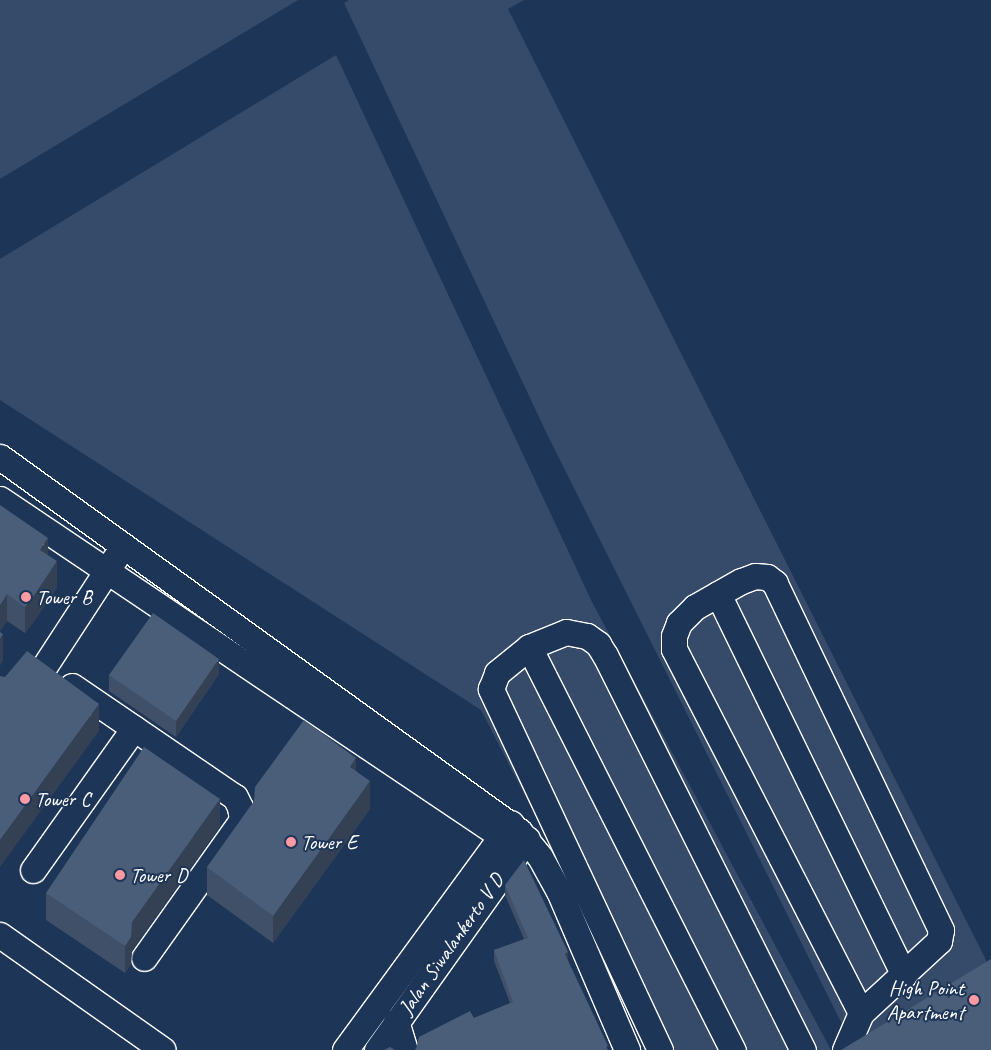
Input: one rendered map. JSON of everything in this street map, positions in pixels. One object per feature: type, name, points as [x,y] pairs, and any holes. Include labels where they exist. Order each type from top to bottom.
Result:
[{"type":"street","points":[[0,457],[513,833],[559,891],[627,1050]]},
{"type":"street","points":[[0,499],[106,571],[513,833]]},
{"type":"street","points":[[44,667],[122,548]]},
{"type":"street","points":[[845,1050],[861,1014],[939,941],[941,930],[775,583],[767,577],[755,576],[696,607],[679,623],[674,636],[674,649],[861,1014]]},
{"type":"street","points":[[718,594],[904,975]]},
{"type":"street","points":[[660,1050],[491,689],[498,673],[529,648],[566,632],[578,632],[598,644],[803,1050]]},
{"type":"street","points":[[529,648],[733,1050]]},
{"type":"street","points":[[19,664],[32,659],[235,797],[242,820],[144,958]]},
{"type":"street","points":[[33,870],[134,728]]},
{"type":"street","points":[[345,1050],[513,833]]},
{"type":"street","name":"Jalan Siwalankerto V D","points":[[377,1050],[513,833]]},
{"type":"street","points":[[0,935],[163,1050]]},
{"type":"street","points":[[396,1022],[405,1050]]},
{"type":"shaded area","points":[[0,0],[298,0],[0,179]]},
{"type":"shaded area","points":[[349,0],[524,0],[508,9],[990,968],[855,1050],[546,432],[344,3]]},
{"type":"shaded area","points":[[336,55],[592,602],[831,1050],[656,1050],[481,710],[0,400],[0,259]]},
{"type":"building","points":[[0,505],[48,538],[40,550],[57,561],[25,607],[7,594],[0,605]]},
{"type":"building","points":[[153,613],[219,659],[176,721],[109,675]]},
{"type":"building","name":"Tower C","points":[[27,651],[99,704],[0,840],[0,676],[5,677]]},
{"type":"building","name":"Tower E","points":[[304,720],[356,758],[350,767],[370,781],[273,916],[207,867],[254,801],[255,787]]},
{"type":"building","name":"Tower D","points":[[144,747],[220,799],[132,922],[131,937],[125,946],[46,893]]},
{"type":"building","points":[[524,860],[568,952],[565,954],[608,1046],[606,1047],[607,1050],[414,1050],[416,1049],[419,1037],[470,1011],[474,1018],[513,1002],[494,950],[528,938],[505,885]]},
{"type":"building","name":"High Point Apartment","points":[[991,959],[991,1050],[841,1050]]},
{"type":"building","points":[[390,1047],[395,1050],[384,1050]]},
{"type":"place","name":"Tower B","points":[[26,597]]},
{"type":"place","name":"Tower C","points":[[25,799]]},
{"type":"place","name":"Tower E","points":[[291,842]]},
{"type":"place","name":"Tower D","points":[[120,875]]},
{"type":"place","name":"High Point Apartment","points":[[974,1000]]}]
